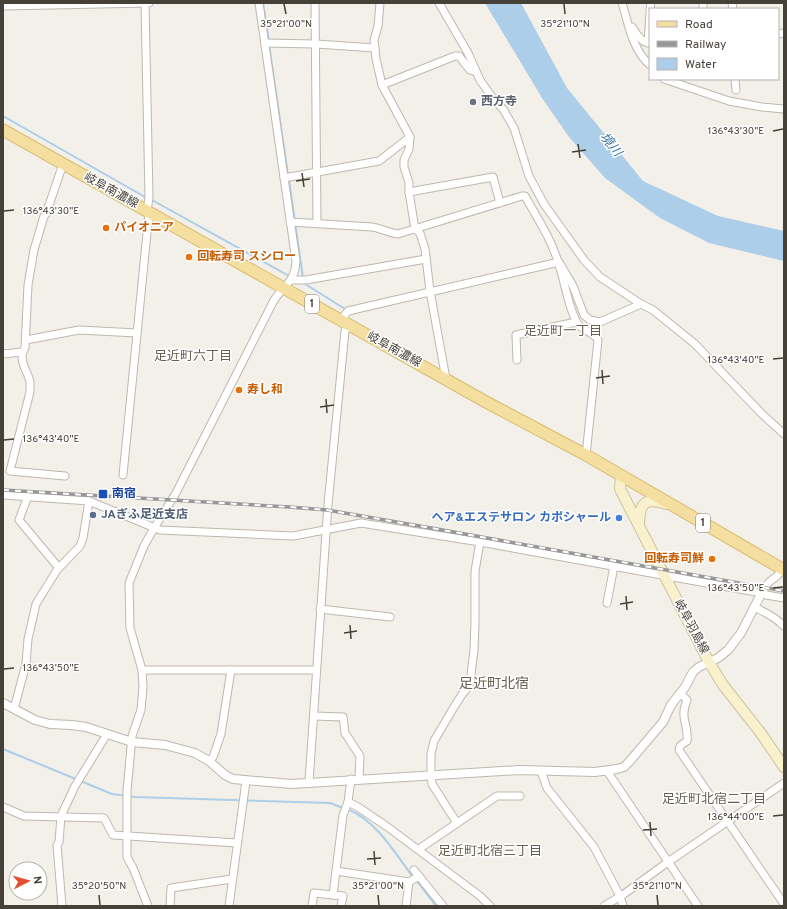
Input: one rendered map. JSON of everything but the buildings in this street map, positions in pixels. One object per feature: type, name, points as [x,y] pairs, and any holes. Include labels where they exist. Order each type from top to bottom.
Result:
[{"type":"main road","name":"岐阜南濃線","points":[[3,130],[148,212],[288,284],[345,322],[486,402],[586,455],[621,477],[673,505],[783,569]]},
{"type":"main road","name":"岐阜羽島線","points":[[621,477],[620,490],[709,662],[723,685],[760,732],[784,767]]},
{"type":"main road","points":[[640,527],[639,512],[642,504],[656,500],[673,505]]},
{"type":"street","points":[[123,475],[149,197],[145,3]]},
{"type":"street","points":[[3,6],[149,3]]},
{"type":"street","points":[[148,906],[127,857],[127,791],[132,736],[141,710],[143,687],[142,670],[130,628],[129,583],[144,546],[176,493],[273,302],[278,293],[288,284],[296,269],[259,3]]},
{"type":"street","points":[[315,3],[315,173],[317,223]]},
{"type":"street","points":[[380,3],[378,26],[374,40],[375,48],[382,85],[410,137],[409,149],[404,160],[404,167],[409,183],[415,229],[420,233],[425,249],[430,291],[446,379]]},
{"type":"street","points":[[439,3],[465,48],[486,90],[510,118],[529,176],[544,204],[584,260],[600,278],[653,310],[695,344],[762,414],[784,434]]},
{"type":"street","points":[[622,3],[635,45],[642,58],[649,64]]},
{"type":"street","points":[[627,19],[640,39],[649,43]]},
{"type":"street","points":[[265,43],[316,44],[375,48]]},
{"type":"street","points":[[382,85],[455,56],[459,56],[470,70],[476,72]]},
{"type":"street","points":[[667,80],[729,101],[784,109]]},
{"type":"street","points":[[735,80],[736,90]]},
{"type":"street","points":[[284,178],[379,161],[410,137]]},
{"type":"street","points":[[62,164],[34,250],[28,286],[26,340],[25,348],[22,352],[23,364],[30,381],[30,392],[10,471],[65,476]]},
{"type":"street","points":[[409,192],[493,177],[500,203]]},
{"type":"street","points":[[290,222],[372,227],[398,234],[525,196],[550,240],[576,322],[582,329],[594,334],[598,340],[586,455]]},
{"type":"street","points":[[288,284],[426,259]]},
{"type":"street","points":[[558,262],[573,286],[584,315],[590,320],[600,322],[641,304]]},
{"type":"street","points":[[309,782],[326,529],[345,322],[348,311],[558,262]]},
{"type":"street","points":[[517,360],[516,335],[576,322]]},
{"type":"street","points":[[26,340],[85,330],[137,333]]},
{"type":"street","points":[[3,354],[22,352]]},
{"type":"street","points":[[3,495],[89,501],[117,511],[160,530],[293,536],[361,522],[614,566],[784,598]]},
{"type":"street","points":[[28,496],[19,520],[59,568]]},
{"type":"street","points":[[14,709],[26,664],[28,639],[36,604],[59,568],[80,546],[83,538],[89,501]]},
{"type":"street","points":[[457,822],[432,784],[430,775],[431,754],[434,742],[470,683],[474,650],[475,571],[480,542]]},
{"type":"street","points":[[607,603],[614,566]]},
{"type":"street","points":[[3,703],[35,720],[50,724],[86,727],[132,742],[172,746],[195,753],[209,761],[225,775],[233,779],[246,781],[292,784],[519,770],[588,772],[607,771],[624,767],[629,762],[663,722],[671,705],[693,672],[699,667],[718,658],[728,650],[741,633],[761,594],[769,582],[783,569]]},
{"type":"street","points":[[754,607],[777,619],[784,626]]},
{"type":"street","points":[[320,609],[390,617]]},
{"type":"street","points":[[142,670],[316,670]]},
{"type":"street","points":[[209,761],[213,757],[221,734],[232,670]]},
{"type":"street","points":[[680,693],[687,700],[683,715],[688,736],[687,740],[680,746],[679,750],[784,904]]},
{"type":"street","points":[[314,716],[343,717],[345,733],[360,756],[355,779],[343,815],[333,895]]},
{"type":"street","points":[[62,906],[57,845],[59,842],[61,816],[75,786],[106,734]]},
{"type":"street","points":[[540,771],[547,788],[594,847],[620,896],[623,906]]},
{"type":"street","points":[[607,771],[698,906]]},
{"type":"street","points":[[229,906],[246,781]]},
{"type":"street","points":[[604,906],[784,782]]},
{"type":"street","points":[[419,849],[497,796],[520,796]]},
{"type":"street","points":[[348,802],[358,807],[419,849],[480,896],[490,906]]},
{"type":"street","points":[[3,807],[24,816],[104,818],[113,835],[237,843]]},
{"type":"street","points":[[414,870],[443,906]]},
{"type":"street","points":[[336,871],[409,882],[419,876]]},
{"type":"street","points":[[170,906],[171,888],[232,879]]},
{"type":"street","points":[[406,906],[409,882]]},
{"type":"street","points":[[312,906],[314,893],[343,896],[341,906]]},
{"type":"water","name":"境川","points":[[485,3],[521,3],[567,88],[643,181],[718,216],[784,231],[784,261],[709,243],[660,218],[605,178],[569,137],[542,98]]},
{"type":"waterway","points":[[263,3],[269,41]]},
{"type":"waterway","points":[[269,45],[288,175]]},
{"type":"waterway","points":[[3,116],[145,197]]},
{"type":"waterway","points":[[289,180],[303,278]]},
{"type":"waterway","points":[[152,200],[291,277]]},
{"type":"waterway","points":[[302,282],[345,309]]},
{"type":"waterway","points":[[3,749],[112,794],[135,797],[330,803],[343,808]]},
{"type":"waterway","points":[[347,809],[357,814],[376,829],[413,877]]},
{"type":"waterway","points":[[416,880],[436,906]]},
{"type":"railway","points":[[3,490],[327,510],[784,591]]},
{"type":"place","name":"西方寺","points":[[473,102]]},
{"type":"place","name":"パイオニア","points":[[106,228]]},
{"type":"place","name":"回転寿司 スシロー","points":[[189,257]]},
{"type":"place","name":"寿し和","points":[[239,390]]},
{"type":"place","name":"南宿","points":[[103,494]]},
{"type":"place","name":"JAぎふ足近支店","points":[[93,515]]},
{"type":"place","name":"ヘア&エステサロン カポシャール","points":[[619,518]]},
{"type":"place","name":"回転寿司鮮","points":[[712,559]]},
{"type":"district","name":"足近町一丁目","points":[[563,332]]},
{"type":"district","name":"足近町六丁目","points":[[193,357]]},
{"type":"district","name":"足近町北宿","points":[[494,684]]},
{"type":"district","name":"足近町北宿二丁目","points":[[714,800]]},
{"type":"district","name":"足近町北宿三丁目","points":[[490,852]]}]
